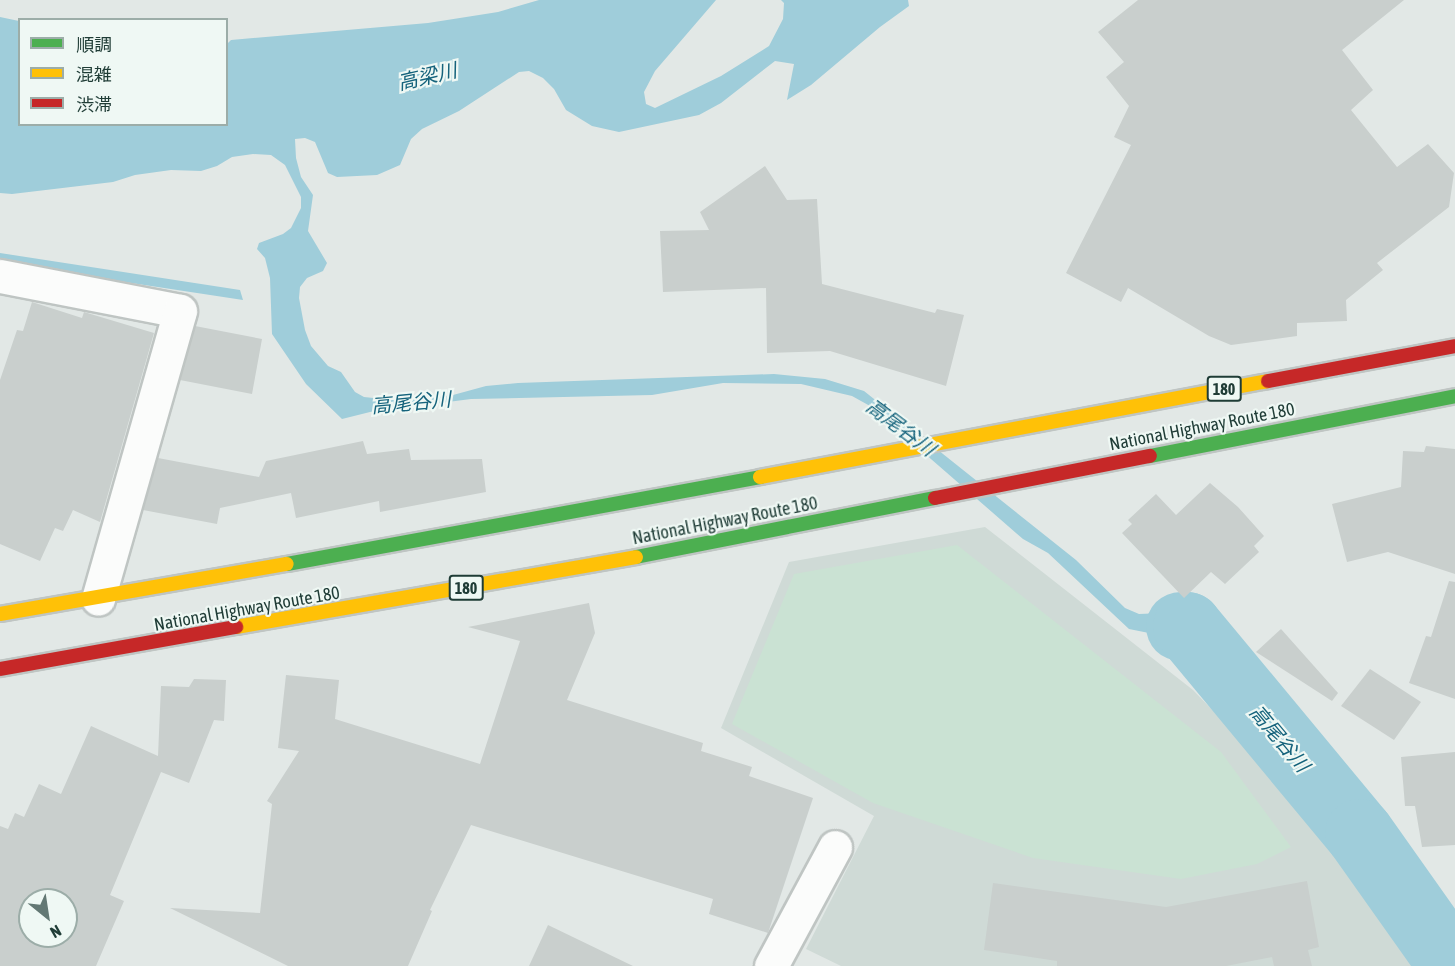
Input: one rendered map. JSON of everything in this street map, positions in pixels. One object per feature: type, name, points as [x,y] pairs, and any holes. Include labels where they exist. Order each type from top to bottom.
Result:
[{"type":"highway","name":"National Highway Route 180","points":[[0,614],[98,599],[1455,346]]},
{"type":"highway","name":"National Highway Route 180","points":[[0,669],[645,555],[1455,396]]},
{"type":"street","points":[[0,276],[180,311],[98,599]]},
{"type":"street","points":[[771,966],[835,846]]},
{"type":"shaded area","points":[[985,527],[1193,690],[1352,855],[1431,966],[841,966],[806,949],[874,816],[721,728],[789,562]]},
{"type":"green space","points":[[957,545],[1221,752],[1291,847],[1257,864],[1181,879],[1033,858],[873,803],[732,724],[794,574]]},
{"type":"water","name":"高梁川","points":[[539,0],[716,0],[655,71],[644,92],[646,104],[655,108],[721,76],[769,46],[783,19],[784,3],[781,0],[908,0],[909,6],[880,27],[811,85],[787,100],[794,64],[775,61],[721,103],[699,115],[619,132],[592,126],[566,110],[554,89],[543,78],[529,71],[519,72],[459,111],[422,129],[411,139],[400,165],[377,175],[337,177],[328,173],[315,142],[305,138],[295,139],[296,158],[301,177],[313,195],[308,231],[327,263],[323,271],[307,278],[300,287],[299,298],[305,330],[311,346],[328,366],[341,372],[355,392],[364,397],[402,401],[453,395],[486,386],[518,383],[774,374],[825,379],[864,391],[1076,560],[1125,608],[1139,614],[1187,612],[1249,684],[1233,707],[1188,646],[1174,638],[1129,629],[1048,553],[1023,539],[870,406],[852,396],[801,384],[723,383],[652,395],[471,399],[370,412],[342,419],[306,384],[272,334],[270,278],[265,258],[257,249],[259,243],[283,234],[291,228],[301,208],[301,197],[285,165],[271,155],[253,154],[232,157],[217,166],[201,171],[171,170],[135,175],[113,182],[12,194],[0,193],[0,17],[18,21],[18,126],[228,126],[228,43],[231,40],[428,23],[498,12]]},
{"type":"water","points":[[0,253],[240,290],[243,300],[0,263]]},
{"type":"building","points":[[1138,0],[1404,0],[1342,50],[1373,90],[1351,110],[1397,167],[1428,144],[1454,173],[1449,207],[1377,263],[1383,270],[1346,300],[1347,321],[1297,323],[1297,336],[1231,345],[1209,336],[1128,288],[1121,302],[1066,273],[1131,145],[1114,137],[1129,106],[1106,77],[1124,62],[1098,32]]},
{"type":"building","points":[[765,166],[787,200],[817,199],[822,284],[935,313],[937,309],[964,315],[946,386],[830,351],[767,353],[766,288],[663,292],[660,231],[709,230],[700,212]]},
{"type":"building","points":[[32,302],[82,318],[84,312],[154,333],[100,522],[73,510],[63,531],[55,528],[40,561],[0,544],[0,380],[17,330],[23,331]]},
{"type":"building","points":[[195,326],[262,339],[252,394],[180,380]]},
{"type":"building","points":[[363,441],[367,454],[409,449],[411,460],[482,459],[486,492],[380,512],[379,501],[296,518],[291,493],[220,508],[217,524],[143,510],[158,458],[259,477],[266,461]]},
{"type":"building","points":[[1426,446],[1455,449],[1455,574],[1388,552],[1347,562],[1332,504],[1401,487],[1403,451],[1424,452]]},
{"type":"building","points":[[1210,483],[1238,507],[1264,536],[1254,546],[1259,552],[1225,584],[1211,572],[1184,598],[1122,533],[1132,524],[1128,520],[1156,494],[1176,515]]},
{"type":"building","points":[[1449,581],[1455,582],[1455,699],[1409,683],[1426,636],[1431,637]]},
{"type":"building","points":[[589,603],[595,633],[567,700],[703,743],[701,751],[752,767],[749,776],[813,798],[768,933],[709,914],[713,899],[471,825],[430,910],[432,911],[408,966],[288,966],[170,908],[260,913],[272,804],[267,801],[299,751],[278,748],[286,675],[339,680],[335,719],[480,764],[520,641],[468,627]]},
{"type":"building","points":[[1281,629],[1338,693],[1332,701],[1256,652]]},
{"type":"building","points":[[1370,669],[1421,702],[1394,740],[1341,706]]},
{"type":"building","points":[[194,679],[226,680],[224,721],[214,720],[189,783],[161,772],[110,895],[124,901],[96,966],[0,966],[0,826],[8,829],[15,813],[24,817],[39,784],[61,794],[91,726],[158,756],[161,686],[189,687]]},
{"type":"building","points":[[1455,752],[1455,845],[1422,847],[1415,806],[1405,806],[1401,757]]},
{"type":"building","points":[[1307,881],[1319,947],[1308,950],[1312,966],[1274,966],[1272,957],[1226,966],[1057,966],[1057,961],[984,950],[993,883],[1166,907]]},
{"type":"building","points":[[548,925],[633,966],[529,966]]},
{"type":"waterway","name":"高尾谷川","points":[[1180,626],[1187,626],[1359,833],[1453,966]]},
{"type":"traffic: fast","points":[[1150,456],[1455,396]]},
{"type":"traffic: fast","points":[[287,564],[760,477]]},
{"type":"traffic: fast","points":[[636,557],[935,498]]},
{"type":"traffic: slow","points":[[760,477],[1268,381]]},
{"type":"traffic: slow","points":[[236,627],[636,557]]},
{"type":"traffic: slow","points":[[0,614],[287,564]]},
{"type":"traffic: jam","points":[[1268,381],[1455,346]]},
{"type":"traffic: jam","points":[[935,498],[1150,456]]},
{"type":"traffic: jam","points":[[0,669],[236,627]]}]
